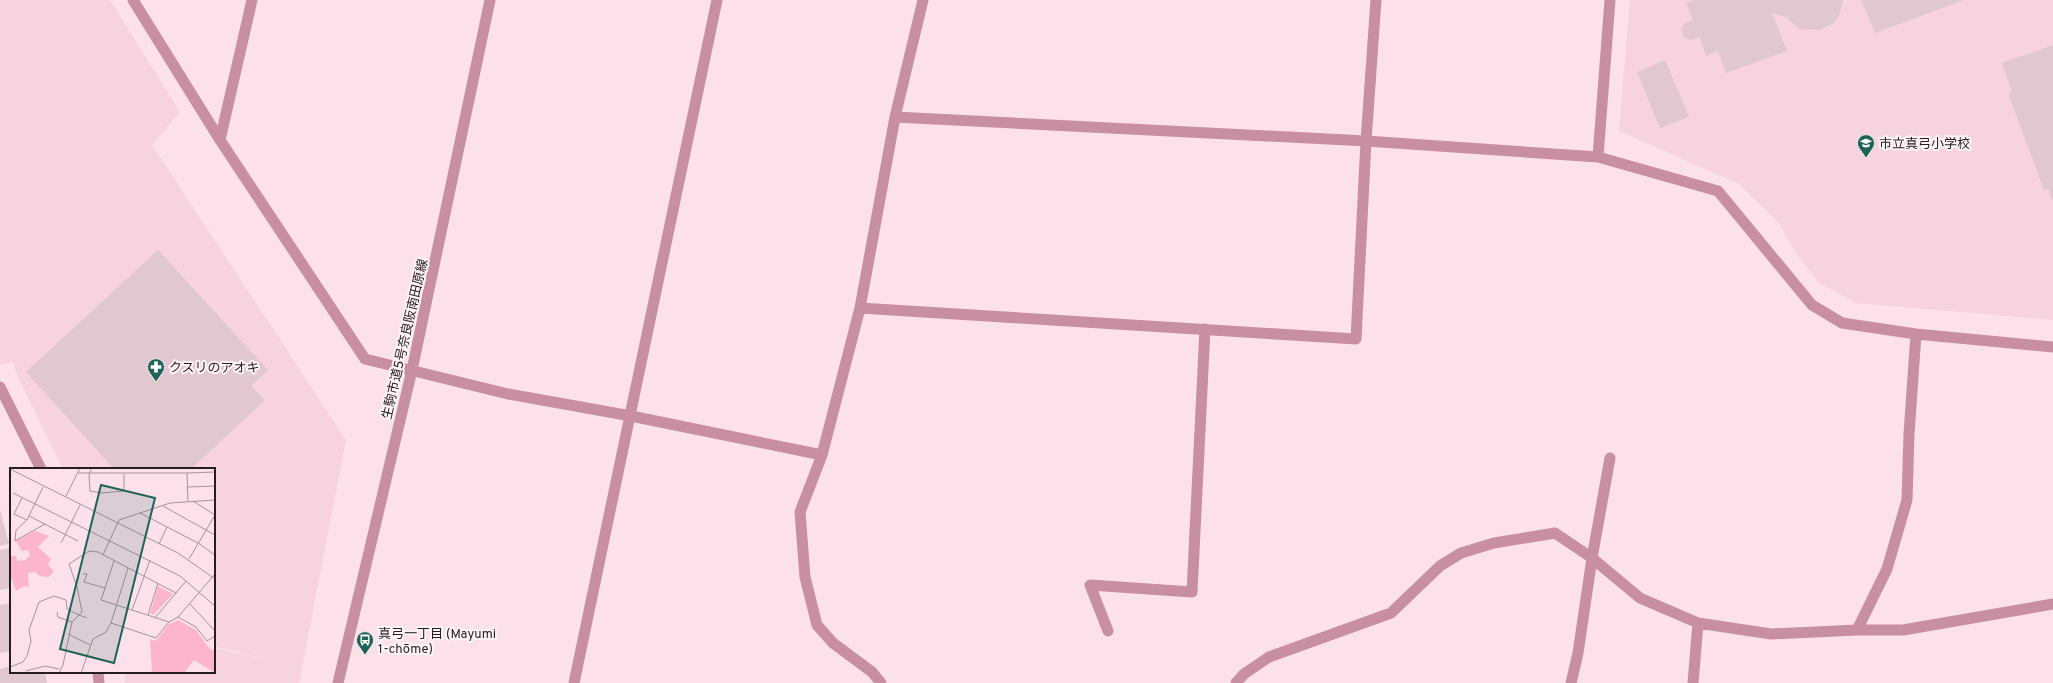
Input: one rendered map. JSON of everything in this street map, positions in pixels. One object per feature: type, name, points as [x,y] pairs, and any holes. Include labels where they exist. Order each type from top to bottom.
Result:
[{"type":"street","points":[[133,0],[220,140],[365,359],[508,394],[631,416],[822,455]]},
{"type":"street","points":[[220,140],[252,0]]},
{"type":"street","name":"生駒市道5号奈良阪南田原線","points":[[338,683],[412,370],[490,0]]},
{"type":"street","points":[[574,683],[631,416],[716,0]]},
{"type":"street","points":[[881,683],[872,672],[834,643],[817,625],[804,577],[800,512],[822,455],[860,308],[895,117],[923,0]]},
{"type":"street","points":[[860,308],[1356,339],[1366,141],[1376,0]]},
{"type":"street","points":[[1598,158],[1610,0]]},
{"type":"street","points":[[895,117],[1366,141],[1598,158],[1718,191],[1812,305],[1842,323],[1916,334],[2053,347]]},
{"type":"street","points":[[1108,631],[1090,585],[1192,592],[1205,329]]},
{"type":"street","points":[[1857,630],[1887,569],[1907,500],[1909,434],[1916,334]]},
{"type":"street","points":[[0,387],[40,468]]},
{"type":"street","points":[[1571,683],[1578,652],[1592,558],[1610,458]]},
{"type":"street","points":[[1236,683],[1244,674],[1268,657],[1391,613],[1440,566],[1461,553],[1494,543],[1555,533],[1592,558],[1640,598],[1698,623],[1770,634],[1857,630],[1903,630],[2053,604]]},
{"type":"street","points":[[1693,683],[1698,623]]},
{"type":"shaded area","points":[[0,0],[110,0],[180,112],[152,145],[346,440],[299,683],[125,683],[124,673],[215,673],[215,648],[280,663],[215,646],[215,468],[63,468],[18,377],[13,362],[0,365]]},
{"type":"shaded area","name":"市立真弓小学校","points":[[1630,0],[2053,0],[2053,320],[1856,303],[1818,282],[1794,250],[1779,223],[1739,184],[1619,131]]},
{"type":"building","points":[[1694,0],[1843,0],[1839,16],[1834,23],[1819,30],[1799,29],[1786,17],[1772,13],[1787,51],[1726,73],[1718,51],[1706,56],[1700,37],[1691,40],[1684,37],[1682,28],[1685,23],[1693,20],[1686,3]]},
{"type":"building","points":[[1861,0],[1964,0],[1875,33]]},
{"type":"building","points":[[2053,45],[2053,202],[2048,189],[2044,190],[2008,93],[2012,92],[2002,63]]},
{"type":"building","points":[[1665,60],[1689,117],[1660,128],[1637,72]]},
{"type":"building","points":[[158,250],[268,370],[251,386],[265,400],[192,468],[113,468],[26,372]]},
{"type":"building","points":[[0,510],[9,544],[0,546]]},
{"type":"building","points":[[10,548],[10,588],[0,590],[0,550]]},
{"type":"building","points":[[10,603],[10,651],[0,653],[0,605]]},
{"type":"building","points":[[10,666],[10,673],[45,673],[47,683],[0,683],[0,669]]},
{"type":"place","name":"市立真弓小学校","points":[[1866,158]]},
{"type":"place","name":"クスリのアオキ","points":[[156,382]]},
{"type":"place","name":"真弓一丁目 (Mayumi 1-chōme)","points":[[365,655]]}]
